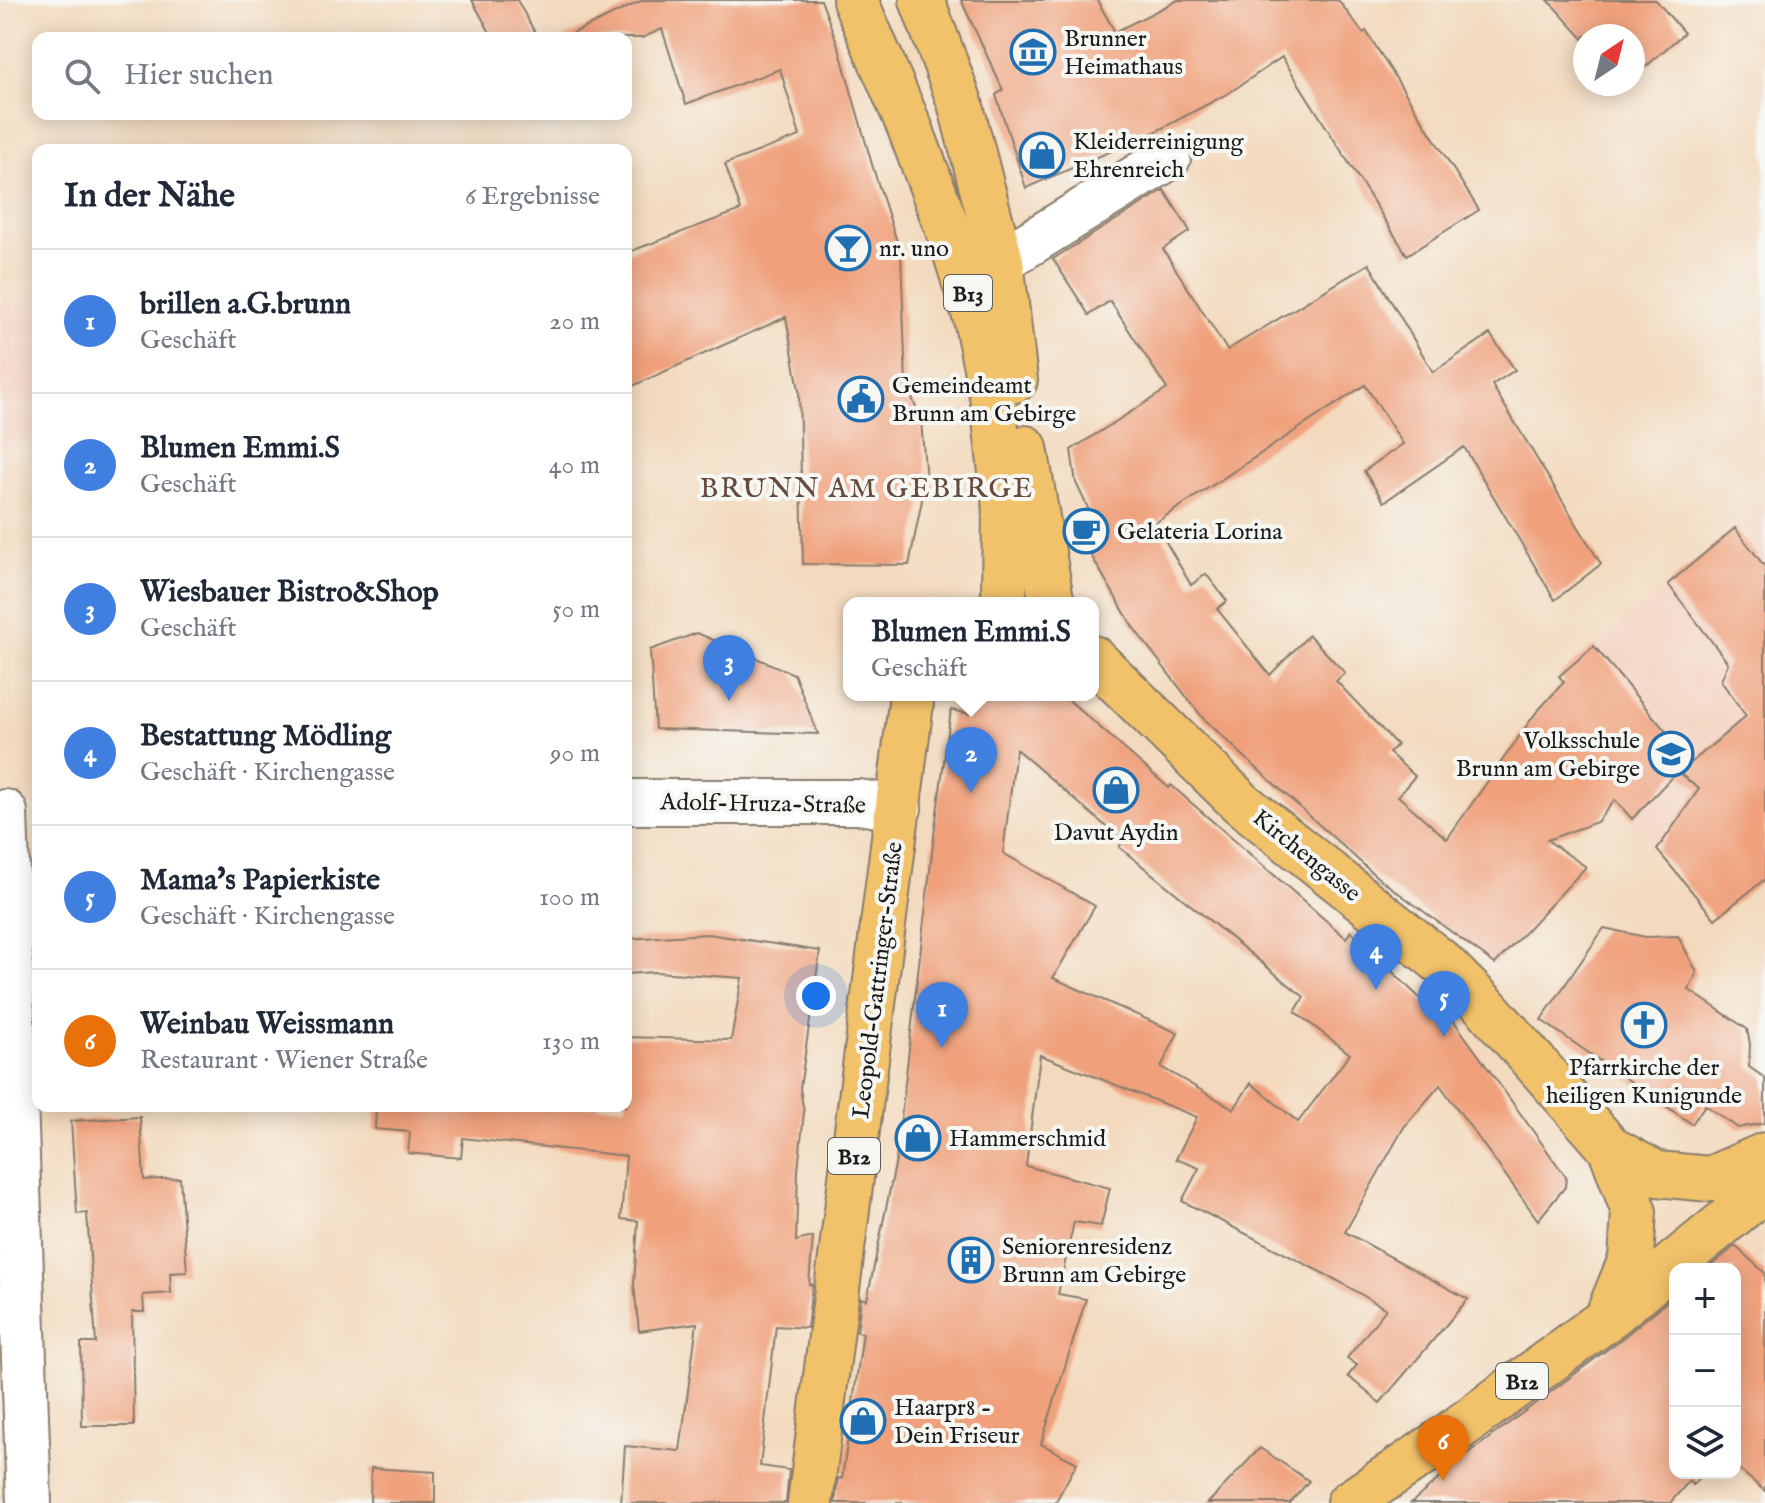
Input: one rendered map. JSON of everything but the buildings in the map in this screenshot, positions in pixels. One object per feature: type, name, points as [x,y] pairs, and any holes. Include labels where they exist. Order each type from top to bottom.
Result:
[{"type":"main road","name":"B13","points":[[855,0],[915,141],[951,238],[976,319],[993,401],[1005,508],[1004,597]]},
{"type":"main road","name":"B13","points":[[922,0],[960,103],[1001,261],[1017,400],[1051,597]]},
{"type":"main road","points":[[1099,664],[1135,700]]},
{"type":"main road","name":"B12","points":[[1099,673],[1135,700]]},
{"type":"main road","name":"Kirchengasse","points":[[1135,700],[1241,803],[1441,962],[1485,1006],[1611,1149],[1657,1174],[1758,1180]]},
{"type":"main road","name":"Leopold-Gattringer-Straße","points":[[810,1503],[911,701]]},
{"type":"main road","name":"Kirchengasse","points":[[1605,1320],[1631,1259],[1634,1212],[1611,1149]]},
{"type":"main road","name":"B12","points":[[1349,1503],[1440,1442],[1605,1320],[1758,1180]]},
{"type":"street","points":[[1001,261],[1168,158]]},
{"type":"street","name":"Adolf-Hruza-Straße","points":[[632,802],[858,802],[899,808]]},
{"type":"street","points":[[14,812],[29,1503]]},
{"type":"shaded area","points":[[32,296],[32,440],[0,450],[0,307]]},
{"type":"shaded area","name":"Volksschule Brunn am Gebirge","points":[[1765,505],[1765,879],[1715,919],[1540,709],[1566,686],[1559,676]]},
{"type":"place","name":"Brunner Heimathaus","points":[[1033,52]]},
{"type":"place","name":"Kleiderreinigung Ehrenreich","points":[[1042,155]]},
{"type":"place","name":"nr. uno","points":[[848,248]]},
{"type":"place","name":"Gemeindeamt Brunn am Gebirge","points":[[861,399]]},
{"type":"place","name":"Gelateria Lorina","points":[[1086,531]]},
{"type":"place","name":"Wiesbauer Bistro&Shop","points":[[729,701]]},
{"type":"place","name":"Volksschule Brunn am Gebirge","points":[[1671,754]]},
{"type":"place","name":"Davut Aydin","points":[[1116,790]]},
{"type":"place","name":"Blumen Emmi.S","points":[[971,793]]},
{"type":"place","name":"Bestattung Mödling","points":[[1376,990]]},
{"type":"place","name":"Pfarrkirche der heiligen Kunigunde","points":[[1644,1025]]},
{"type":"place","name":"Mama's Papierkiste","points":[[1444,1037]]},
{"type":"place","name":"brillen a.G.brunn","points":[[942,1048]]},
{"type":"place","name":"Hammerschmid","points":[[918,1138]]},
{"type":"place","name":"Seniorenresidenz Brunn am Gebirge","points":[[971,1260]]},
{"type":"place","name":"Haarpr8 - Dein Friseur","points":[[863,1421]]},
{"type":"place","name":"Weinbau Weissmann","points":[[1443,1481]]},
{"type":"district","name":"BRUNN AM GEBIRGE","points":[[867,487]]}]
